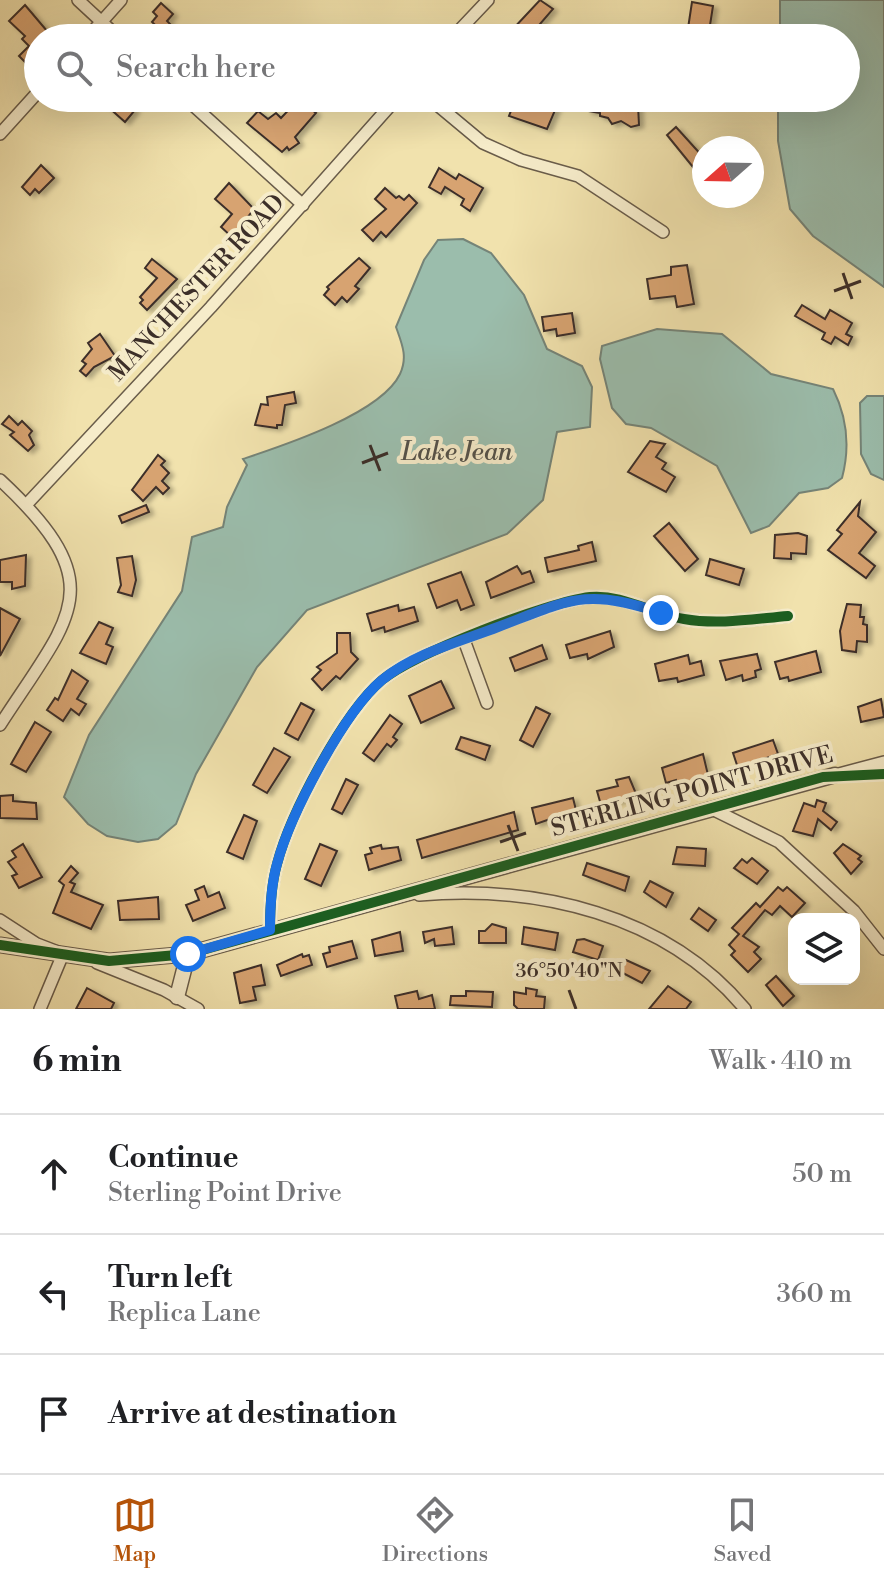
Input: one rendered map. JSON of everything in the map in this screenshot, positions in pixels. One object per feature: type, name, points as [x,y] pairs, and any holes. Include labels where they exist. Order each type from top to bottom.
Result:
[{"type":"street","points":[[78,0],[102,22],[121,0]]},
{"type":"street","points":[[465,24],[488,0]]},
{"type":"street","points":[[0,134],[24,107]]},
{"type":"street","points":[[200,112],[303,205]]},
{"type":"street","name":"MANCHESTER ROAD","points":[[26,505],[385,112]]},
{"type":"street","points":[[446,112],[483,143],[521,160],[578,176],[663,232]]},
{"type":"street","points":[[0,480],[47,527],[64,557],[69,604],[49,655],[0,725]]},
{"type":"street","points":[[270,930],[272,887],[284,841],[353,711],[399,668],[542,610],[590,597],[607,597],[672,616],[706,621],[788,616]]},
{"type":"street","points":[[464,640],[487,703]]},
{"type":"street","points":[[835,775],[884,762]]},
{"type":"street","name":"STERLING POINT DRIVE","points":[[0,945],[83,958],[135,962],[188,954],[835,775],[884,774]]},
{"type":"street","points":[[709,808],[779,842],[854,911],[884,949]]},
{"type":"street","points":[[384,898],[521,894],[584,908],[644,932],[672,948],[718,981],[745,1009]]},
{"type":"street","points":[[0,920],[37,944],[63,954],[40,1009]]},
{"type":"street","points":[[177,997],[188,954]]},
{"type":"street","points":[[83,958],[177,997],[198,1009]]},
{"type":"water","points":[[780,0],[884,0],[884,287],[813,236],[790,209],[778,141],[778,112],[860,112],[860,24],[780,24]]},
{"type":"water","name":"Lake Jean","points":[[463,239],[491,253],[524,295],[547,349],[582,366],[592,387],[590,427],[557,432],[543,500],[507,534],[307,610],[257,667],[196,774],[176,824],[158,839],[138,842],[107,836],[88,824],[64,797],[89,735],[182,591],[192,537],[223,527],[227,507],[247,465],[243,459],[329,427],[373,402],[389,389],[404,362],[396,327],[424,260],[438,240]]},
{"type":"water","points":[[657,329],[722,334],[771,374],[833,389],[846,433],[842,478],[828,488],[799,493],[769,526],[751,533],[717,466],[651,428],[626,424],[612,408],[600,359],[602,346]]},
{"type":"water","points":[[867,396],[884,396],[884,480],[871,474],[861,454],[860,403]]},
{"type":"building","points":[[540,0],[553,9],[540,24],[518,24]]},
{"type":"building","points":[[692,2],[713,6],[710,24],[689,24]]},
{"type":"building","points":[[161,3],[173,14],[167,21],[170,24],[154,24],[152,22],[157,16],[153,12]]},
{"type":"building","points":[[25,5],[41,24],[24,24],[24,35],[9,21]]},
{"type":"building","points":[[114,112],[133,112],[125,122]]},
{"type":"building","points":[[257,112],[268,119],[276,113],[281,118],[287,112],[316,113],[295,137],[299,143],[282,152],[247,123]]},
{"type":"building","points":[[511,112],[554,112],[547,129],[509,116]]},
{"type":"building","points":[[594,112],[638,112],[639,125],[631,127],[621,121],[612,124],[600,113]]},
{"type":"building","points":[[676,127],[692,145],[692,166],[667,135]]},
{"type":"building","points":[[41,165],[54,178],[39,193],[35,189],[30,195],[22,187]]},
{"type":"building","points":[[439,168],[456,179],[459,174],[483,188],[470,211],[461,205],[464,199],[445,187],[441,194],[429,187]]},
{"type":"building","points":[[229,183],[254,209],[232,237],[221,227],[232,214],[215,199]]},
{"type":"building","points":[[385,188],[396,198],[399,196],[404,200],[409,195],[417,203],[386,237],[381,232],[373,241],[362,230],[386,209],[375,199]]},
{"type":"building","points":[[359,258],[370,268],[355,286],[359,289],[347,302],[342,297],[335,305],[324,295],[329,289],[327,287]]},
{"type":"building","points":[[152,259],[177,279],[147,310],[140,303],[143,300],[140,297],[157,278],[145,268]]},
{"type":"building","points":[[687,265],[694,304],[677,307],[675,296],[650,299],[647,279],[671,275],[671,267]]},
{"type":"building","points":[[802,305],[825,319],[830,310],[852,323],[846,334],[852,337],[848,345],[835,337],[831,344],[822,339],[825,333],[795,316]]},
{"type":"building","points":[[572,313],[575,333],[557,336],[556,329],[544,331],[542,317]]},
{"type":"building","points":[[100,334],[115,356],[94,367],[86,376],[80,371],[86,364],[82,361],[92,349],[88,343]]},
{"type":"building","points":[[294,392],[296,403],[285,405],[282,425],[277,425],[277,428],[255,425],[261,404],[268,405],[267,397]]},
{"type":"building","points":[[9,416],[18,425],[22,421],[32,431],[29,435],[34,445],[28,451],[10,435],[14,432],[2,424]]},
{"type":"building","points":[[650,441],[665,444],[656,457],[666,463],[662,469],[675,477],[666,492],[628,472]]},
{"type":"building","points":[[158,455],[165,461],[161,465],[169,473],[162,481],[169,488],[163,494],[156,487],[143,501],[132,490]]},
{"type":"building","points":[[860,502],[858,516],[876,532],[859,553],[875,566],[866,578],[828,550],[842,534],[837,530]]},
{"type":"building","points":[[146,505],[149,512],[122,523],[119,516]]},
{"type":"building","points":[[669,523],[698,559],[685,571],[654,536]]},
{"type":"building","points":[[798,533],[807,536],[806,554],[791,553],[791,559],[774,558],[775,535]]},
{"type":"building","points":[[592,542],[596,561],[548,572],[545,558],[579,550],[578,546]]},
{"type":"building","points":[[26,555],[25,586],[12,589],[12,582],[0,582],[0,560]]},
{"type":"building","points":[[132,556],[136,580],[132,596],[118,592],[121,585],[117,558]]},
{"type":"building","points":[[710,559],[744,569],[739,585],[706,575]]},
{"type":"building","points":[[517,566],[522,574],[530,571],[534,582],[491,598],[486,582]]},
{"type":"building","points":[[461,572],[474,605],[461,610],[457,600],[437,608],[428,584]]},
{"type":"building","points":[[847,604],[861,605],[860,617],[864,617],[863,624],[867,625],[867,642],[857,641],[856,652],[842,650],[840,631]]},
{"type":"building","points":[[398,605],[399,611],[414,607],[418,621],[385,632],[384,627],[372,631],[367,614]]},
{"type":"building","points":[[0,608],[20,619],[0,656]]},
{"type":"building","points":[[99,622],[113,628],[106,644],[113,647],[106,664],[80,653]]},
{"type":"building","points":[[610,631],[614,647],[588,659],[587,654],[570,658],[566,645]]},
{"type":"building","points":[[337,633],[350,633],[351,652],[358,659],[340,679],[336,676],[322,690],[312,679],[321,670],[317,667],[337,653]]},
{"type":"building","points":[[542,645],[547,659],[515,671],[510,658]]},
{"type":"building","points":[[816,651],[821,672],[789,681],[788,677],[780,679],[775,662]]},
{"type":"building","points":[[757,654],[761,669],[755,671],[756,677],[743,681],[742,675],[726,680],[720,661]]},
{"type":"building","points":[[688,655],[690,664],[701,661],[704,675],[678,682],[677,678],[659,681],[655,664]]},
{"type":"building","points":[[72,670],[88,681],[77,699],[86,704],[79,715],[71,709],[63,721],[47,710],[55,698],[58,700]]},
{"type":"building","points":[[441,681],[454,708],[421,723],[409,696]]},
{"type":"building","points":[[881,699],[884,717],[861,722],[858,707]]},
{"type":"building","points":[[301,703],[314,710],[298,740],[285,733]]},
{"type":"building","points":[[536,707],[550,714],[533,747],[520,740]]},
{"type":"building","points":[[390,715],[402,724],[393,737],[397,740],[391,747],[387,744],[374,761],[363,753]]},
{"type":"building","points":[[35,722],[51,732],[26,772],[11,764]]},
{"type":"building","points":[[461,737],[490,746],[485,760],[456,749]]},
{"type":"building","points":[[773,740],[778,754],[738,768],[733,753]]},
{"type":"building","points":[[274,748],[290,757],[267,793],[253,785]]},
{"type":"building","points":[[703,754],[708,775],[684,784],[677,784],[676,780],[666,783],[662,768]]},
{"type":"building","points":[[629,777],[637,796],[601,805],[597,791],[618,786],[616,780]]},
{"type":"building","points":[[346,779],[358,785],[342,814],[332,809]]},
{"type":"building","points":[[13,795],[13,801],[36,803],[37,819],[0,818],[0,796]]},
{"type":"building","points":[[573,798],[576,810],[536,824],[532,808]]},
{"type":"building","points":[[817,800],[826,803],[823,811],[837,822],[831,830],[818,819],[813,836],[793,831],[804,803],[815,807]]},
{"type":"building","points":[[514,812],[518,830],[422,858],[417,840]]},
{"type":"building","points":[[244,815],[257,821],[243,859],[227,852]]},
{"type":"building","points":[[23,844],[42,877],[19,888],[12,876],[17,874],[8,862],[16,857],[12,851]]},
{"type":"building","points":[[320,844],[337,851],[321,886],[305,879]]},
{"type":"building","points":[[843,844],[861,856],[858,859],[862,862],[851,874],[834,853]]},
{"type":"building","points":[[381,845],[382,849],[398,847],[401,860],[369,870],[365,855],[372,853],[370,848]]},
{"type":"building","points":[[677,847],[706,849],[705,866],[673,864]]},
{"type":"building","points":[[752,858],[768,871],[757,884],[734,868],[742,859],[747,863]]},
{"type":"building","points":[[587,863],[629,877],[625,891],[583,875]]},
{"type":"building","points":[[71,866],[78,873],[70,882],[75,884],[71,892],[103,905],[91,929],[53,913],[64,885],[59,881]]},
{"type":"building","points":[[650,881],[673,893],[666,907],[644,892]]},
{"type":"building","points":[[204,886],[208,897],[219,892],[225,908],[193,921],[186,905],[199,900],[195,890]]},
{"type":"building","points":[[778,887],[783,891],[787,887],[805,903],[796,913],[788,913],[780,906],[772,915],[765,910],[743,936],[759,947],[754,952],[761,959],[748,972],[731,955],[735,951],[729,945],[739,934],[732,928],[756,903],[760,907]]},
{"type":"building","points":[[158,897],[159,919],[120,920],[118,901]]},
{"type":"building","points":[[699,908],[716,920],[708,931],[691,919]]},
{"type":"building","points":[[492,924],[506,928],[506,943],[479,943],[479,931],[485,931]]},
{"type":"building","points":[[452,927],[454,944],[435,946],[434,939],[425,943],[423,932]]},
{"type":"building","points":[[524,927],[558,933],[555,950],[522,944]]},
{"type":"building","points":[[400,932],[403,951],[375,956],[372,940]]},
{"type":"building","points":[[584,939],[603,946],[598,960],[573,952],[577,940]]},
{"type":"building","points":[[352,941],[357,958],[327,967],[323,954],[330,952],[329,947]]},
{"type":"building","points":[[302,954],[303,957],[309,955],[312,965],[281,976],[277,965]]},
{"type":"building","points":[[626,960],[650,971],[642,983],[619,971]]},
{"type":"building","points":[[261,965],[265,985],[253,987],[256,1000],[240,1003],[234,973]]},
{"type":"building","points":[[776,976],[794,996],[783,1006],[766,985]]},
{"type":"building","points":[[668,986],[691,1002],[686,1009],[649,1009]]},
{"type":"building","points":[[87,988],[114,1003],[111,1009],[76,1009]]},
{"type":"building","points":[[526,988],[537,990],[536,996],[545,997],[544,1009],[518,1009],[514,1005],[514,992],[526,994]]},
{"type":"building","points":[[417,991],[419,999],[432,995],[435,1009],[398,1009],[395,996]]},
{"type":"building","points":[[466,991],[493,992],[492,1007],[450,1005],[451,996],[466,996]]},
{"type":"cycle path","points":[[270,930],[273,880],[293,819],[320,766],[351,716],[382,680],[399,669],[483,630],[544,608],[590,597],[614,598],[697,621],[788,616]]},
{"type":"cycle path","points":[[0,945],[109,961],[188,954],[823,777],[884,774]]},
{"type":"route","points":[[188,954],[270,930],[272,887],[284,841],[353,711],[382,680],[429,653],[569,601],[607,597],[661,613]]}]
